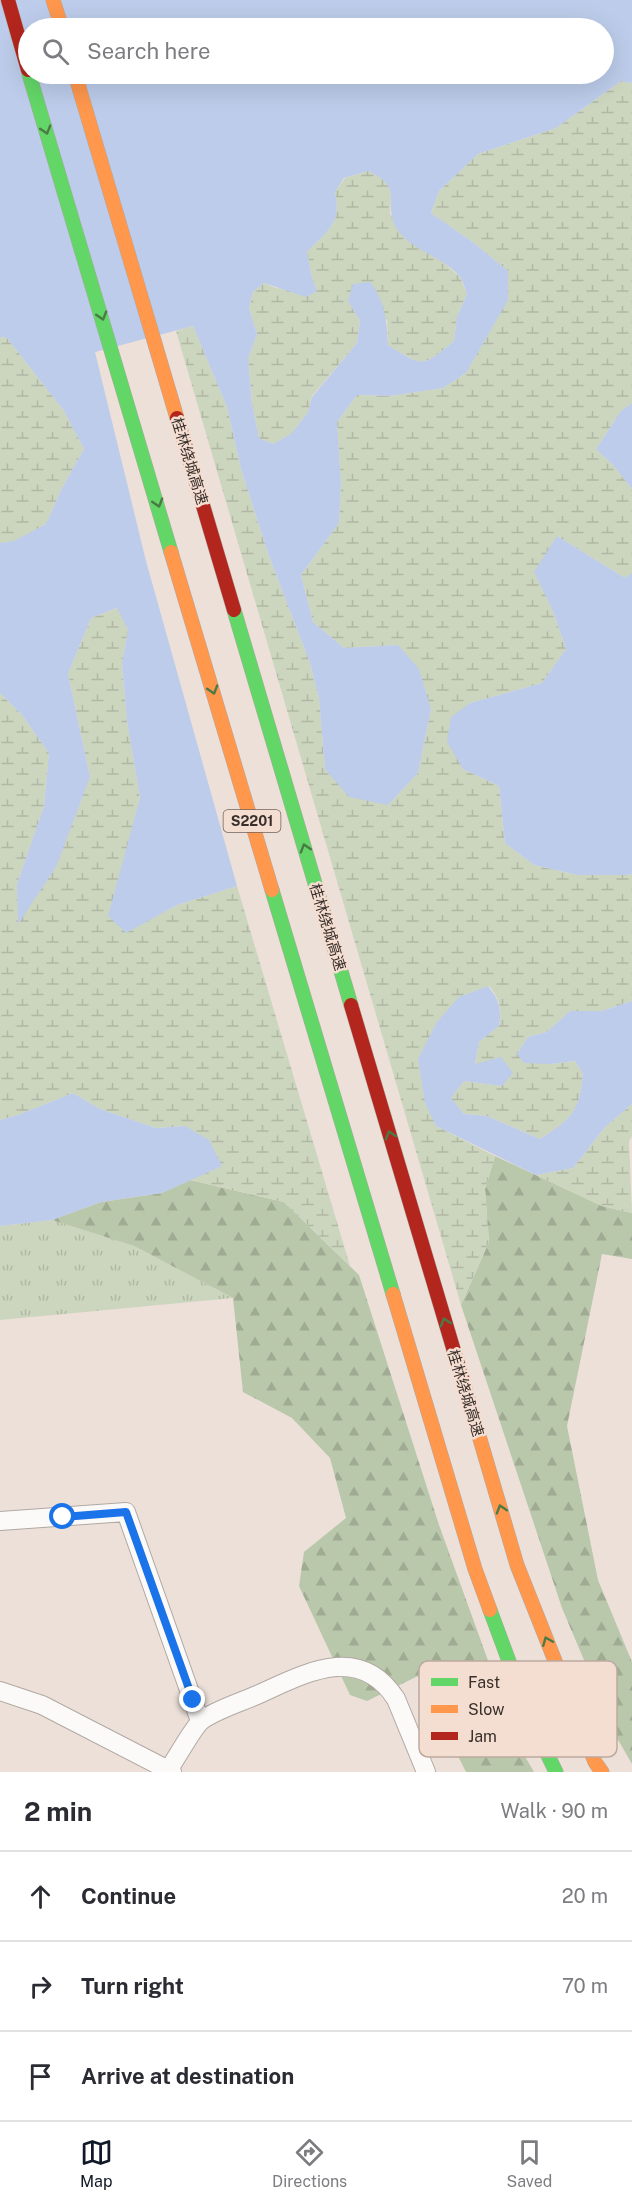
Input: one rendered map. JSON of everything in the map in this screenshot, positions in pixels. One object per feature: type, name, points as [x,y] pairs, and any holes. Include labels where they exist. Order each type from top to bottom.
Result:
[{"type":"highway","name":"S2201","points":[[8,0],[18,34]]},
{"type":"highway","points":[[53,0],[59,18]]},
{"type":"highway","name":"S2201","points":[[33,84],[475,1569],[509,1661]]},
{"type":"highway","name":"桂林绕城高速","points":[[78,84],[517,1565],[555,1661]]},
{"type":"highway","name":"S2201","points":[[549,1757],[556,1772]]},
{"type":"highway","name":"桂林绕城高速","points":[[593,1757],[602,1772]]},
{"type":"street","points":[[0,1521],[126,1512],[200,1721]]},
{"type":"street","points":[[0,1691],[42,1705],[170,1771],[200,1721],[312,1670],[360,1669],[383,1682],[396,1699],[426,1772]]},
{"type":"green space","points":[[621,81],[632,83],[632,403],[621,411],[596,449],[613,465],[632,489],[632,573],[625,578],[557,536],[553,611],[566,649],[542,683],[470,703],[463,769],[499,786],[505,843],[534,865],[578,875],[632,874],[632,1001],[602,1011],[570,1011],[547,1032],[528,1037],[517,1054],[551,1064],[575,1061],[583,1074],[579,1098],[572,1114],[540,1139],[487,1116],[464,1114],[450,1098],[464,1081],[502,1086],[475,1065],[479,1042],[499,1026],[500,1009],[496,995],[489,986],[459,997],[436,1126],[495,1156],[485,1189],[489,1242],[461,1305],[176,331],[193,326],[227,407],[241,469],[269,556],[310,663],[319,698],[325,769],[388,805],[418,773],[431,709],[398,645],[344,648],[313,622],[301,575],[339,523],[341,482],[337,422],[357,395],[390,396],[443,388],[466,373],[508,271],[474,243],[431,213],[439,191],[478,154],[556,128]]},
{"type":"green space","points":[[368,171],[382,179],[389,187],[391,192],[390,214],[460,277],[467,294],[457,317],[454,341],[428,360],[416,361],[388,345],[387,320],[348,301],[360,321],[357,343],[312,396],[308,412],[292,433],[273,444],[259,438],[252,404],[248,359],[257,334],[249,308],[253,292],[264,283],[276,288],[316,291],[307,252],[327,232],[335,219],[337,203],[335,192],[345,178]]},
{"type":"green space","points":[[0,337],[7,338],[64,411],[84,449],[61,490],[46,524],[14,542],[0,543]]},
{"type":"green space","points":[[118,608],[128,630],[122,664],[127,721],[140,798],[127,853],[126,932],[177,905],[237,886],[350,1266],[284,1202],[190,1180],[222,1165],[185,1126],[156,1128],[100,1109],[73,1093],[0,1120],[0,693],[22,715],[49,753],[44,806],[17,884],[19,923],[90,777],[68,674],[91,618]]},
{"type":"green space","points":[[632,1104],[632,1136],[629,1141],[632,1213],[602,1206],[536,1175],[573,1168],[605,1127]]},
{"type":"green space","points":[[495,1156],[602,1206],[632,1213],[632,1259],[602,1254],[567,1426],[598,1580],[632,1662],[632,1764],[617,1738],[617,1661],[584,1661],[562,1608],[461,1305],[489,1242],[485,1189]]},
{"type":"green space","points":[[190,1180],[284,1202],[359,1275],[439,1525],[488,1661],[419,1661],[419,1678],[418,1676],[367,1701],[350,1695],[299,1586],[304,1552],[346,1518],[330,1458],[292,1418],[243,1392],[233,1298],[134,1246],[52,1220],[101,1202],[162,1193]]},
{"type":"green space","points":[[52,1220],[134,1246],[233,1298],[0,1320],[0,1226]]},
{"type":"green space","points":[[458,1757],[525,1757],[534,1772],[466,1772]]},
{"type":"water","points":[[0,0],[632,0],[632,83],[621,81],[556,128],[478,154],[439,191],[431,213],[474,243],[508,271],[508,300],[466,373],[443,388],[390,396],[357,395],[337,422],[341,482],[339,523],[301,575],[313,622],[344,648],[398,645],[419,669],[431,709],[418,773],[388,805],[349,797],[325,769],[319,698],[310,663],[269,556],[241,469],[227,407],[193,326],[95,352],[146,561],[237,886],[177,905],[126,933],[108,916],[140,798],[127,721],[122,663],[128,630],[117,608],[91,618],[68,674],[90,777],[56,867],[18,924],[17,884],[44,806],[49,753],[22,715],[0,693],[0,543],[14,541],[46,524],[61,490],[84,449],[64,411],[7,338],[0,337]],"holes":[[[368,171],[387,184],[390,191],[391,213],[399,232],[413,245],[446,264],[462,281],[467,294],[457,317],[454,341],[428,360],[416,361],[388,345],[382,304],[370,282],[353,284],[348,301],[360,321],[357,343],[312,397],[308,412],[292,433],[273,444],[259,438],[252,404],[248,359],[257,334],[249,308],[253,292],[264,283],[306,297],[317,291],[307,252],[327,232],[335,219],[337,212],[335,192],[344,178]]]},
{"type":"water","points":[[632,403],[632,489],[613,465],[596,449],[621,411]]},
{"type":"water","points":[[557,536],[625,578],[632,573],[632,874],[578,875],[534,865],[505,843],[499,786],[463,769],[447,742],[451,717],[470,703],[542,683],[566,649],[553,611],[534,572]]},
{"type":"water","points":[[488,986],[499,1005],[499,1026],[479,1042],[475,1064],[501,1057],[513,1073],[502,1086],[464,1081],[451,1098],[464,1114],[487,1116],[540,1139],[572,1113],[579,1098],[583,1074],[575,1061],[551,1064],[524,1063],[517,1054],[528,1037],[547,1032],[570,1011],[602,1011],[632,1001],[632,1104],[605,1127],[573,1168],[536,1175],[436,1126],[425,1103],[418,1059],[437,1022],[459,997]]},
{"type":"water","points":[[73,1093],[100,1109],[156,1128],[185,1126],[209,1140],[222,1166],[162,1193],[101,1202],[52,1220],[0,1226],[0,1120]]},
{"type":"traffic: fast","points":[[32,84],[171,552]]},
{"type":"traffic: fast","points":[[234,610],[351,1005]]},
{"type":"traffic: fast","points":[[272,890],[393,1294]]},
{"type":"traffic: fast","points":[[490,1610],[509,1661]]},
{"type":"traffic: fast","points":[[549,1757],[556,1772]]},
{"type":"traffic: slow","points":[[53,0],[59,18]]},
{"type":"traffic: slow","points":[[78,84],[177,418]]},
{"type":"traffic: slow","points":[[171,552],[272,890]]},
{"type":"traffic: slow","points":[[393,1294],[475,1569],[490,1610]]},
{"type":"traffic: slow","points":[[462,1378],[517,1565],[555,1661]]},
{"type":"traffic: slow","points":[[593,1757],[602,1772]]},
{"type":"traffic: jam","points":[[8,0],[18,35]]},
{"type":"traffic: jam","points":[[177,418],[234,610]]},
{"type":"traffic: jam","points":[[351,1005],[462,1378]]},
{"type":"route","points":[[63,1517],[126,1512],[193,1700]]}]
